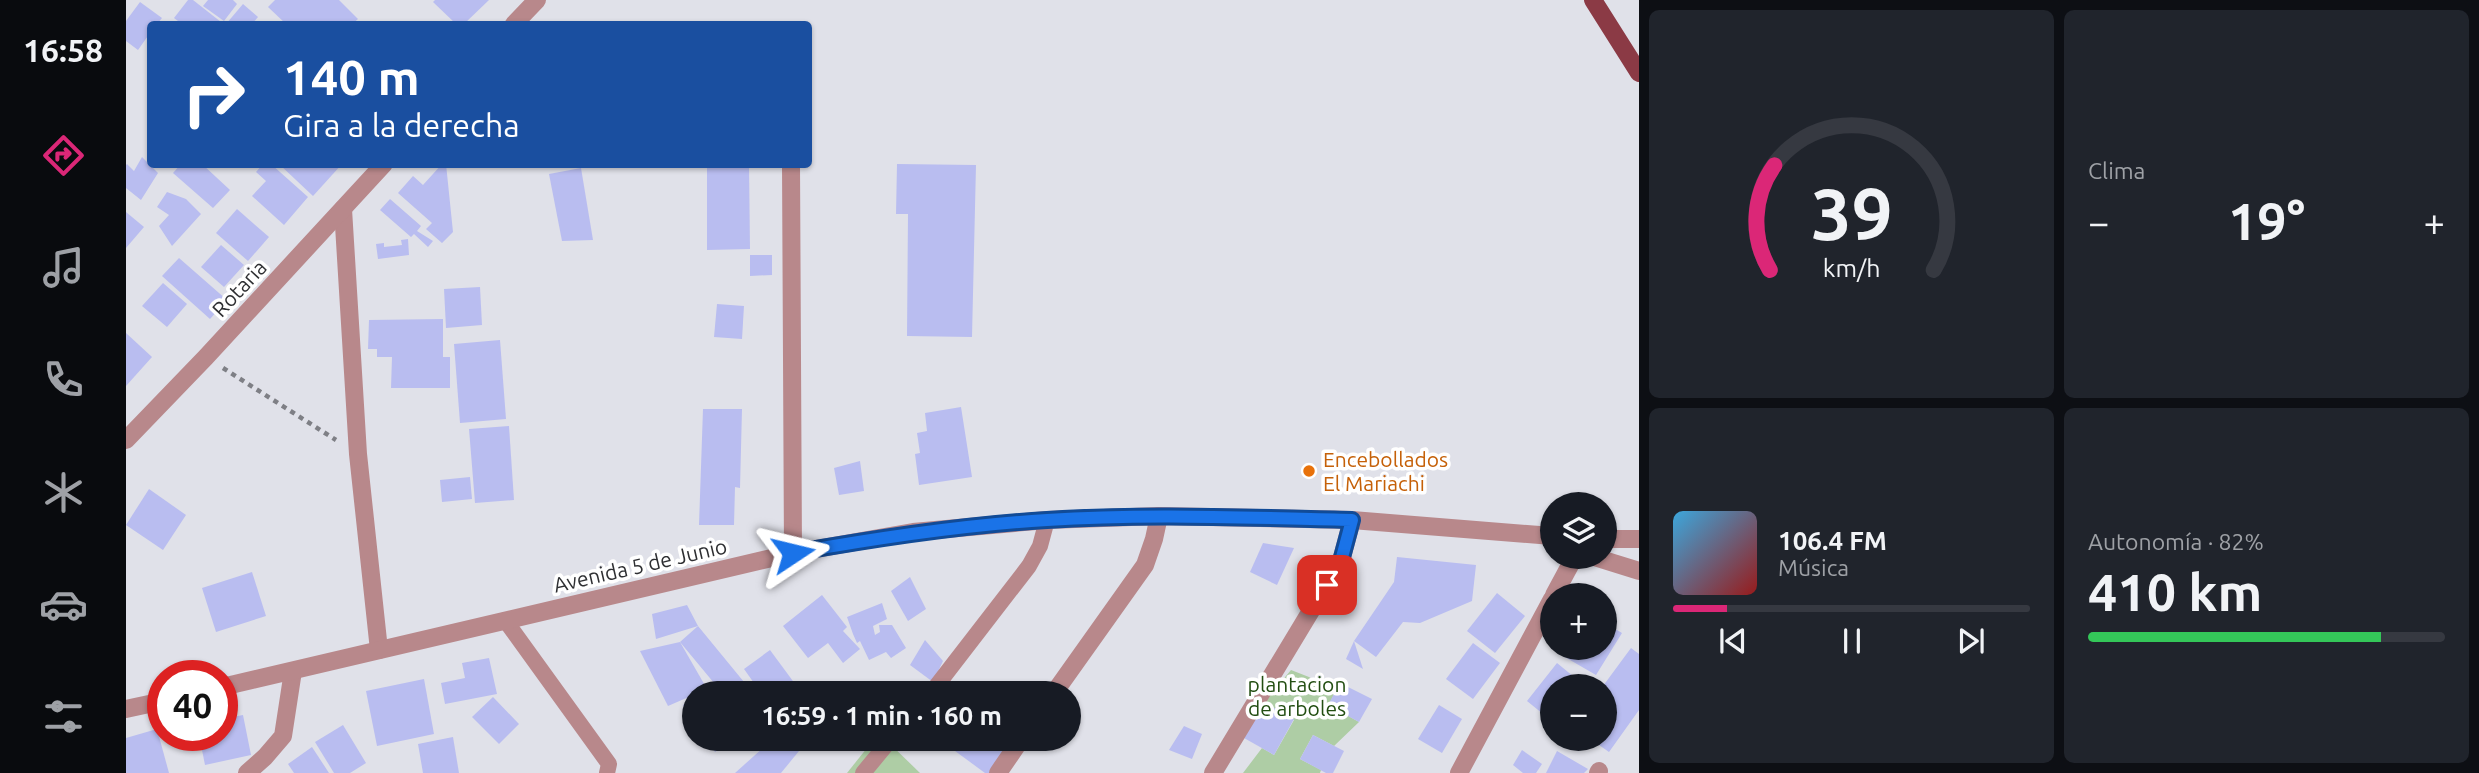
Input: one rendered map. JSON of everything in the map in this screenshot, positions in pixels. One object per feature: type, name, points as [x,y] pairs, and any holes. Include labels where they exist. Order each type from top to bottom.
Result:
[{"type":"main road","points":[[1593,0],[1639,73]]},
{"type":"street","points":[[517,21],[537,0]]},
{"type":"street","name":"Rotaria","points":[[126,440],[380,168]]},
{"type":"street","points":[[791,168],[793,553]]},
{"type":"street","points":[[343,209],[358,454],[379,650]]},
{"type":"street","points":[[1063,681],[1145,565],[1159,516]]},
{"type":"street","name":"Avenida 5 de Junio","points":[[238,683],[793,553],[914,532],[1047,520],[1159,516],[1352,520],[1451,528]]},
{"type":"street","points":[[1213,773],[1341,561],[1352,520]]},
{"type":"street","points":[[1451,528],[1540,535]]},
{"type":"street","points":[[1451,528],[1540,545]]},
{"type":"street","points":[[1617,539],[1639,539]]},
{"type":"street","points":[[1617,564],[1639,570]]},
{"type":"street","points":[[1459,773],[1540,621]]},
{"type":"street","points":[[247,773],[283,736],[293,671]]},
{"type":"street","points":[[126,709],[147,704]]},
{"type":"street","points":[[998,773],[1013,751]]},
{"type":"lane","points":[[940,681],[1029,566],[1040,546],[1047,520]]},
{"type":"lane","points":[[505,620],[609,764],[607,773]]},
{"type":"lane","points":[[863,773],[881,751]]},
{"type":"path","points":[[206,357],[358,454]]},
{"type":"green space","name":"plantacion de arboles","points":[[1291,670],[1309,677],[1334,694],[1329,705],[1359,722],[1334,746],[1313,735],[1300,759],[1321,770],[1320,773],[1243,773],[1262,748],[1274,755],[1294,720],[1264,702]]},
{"type":"green space","points":[[865,751],[897,751],[920,773],[847,773]]},
{"type":"building","points":[[188,0],[193,0],[220,21],[178,21],[174,18]]},
{"type":"building","points":[[208,0],[233,0],[237,4],[224,21],[203,6]]},
{"type":"building","points":[[275,0],[339,0],[358,19],[283,21],[268,7]]},
{"type":"building","points":[[489,0],[467,21],[453,21],[433,2]]},
{"type":"building","points":[[140,2],[162,18],[160,21],[147,21],[147,37],[138,50],[126,41],[126,21]]},
{"type":"building","points":[[243,4],[258,17],[255,21],[229,21]]},
{"type":"building","points":[[142,157],[147,162],[147,168],[153,168],[158,173],[141,200],[126,188],[126,165],[134,171]]},
{"type":"building","points":[[897,164],[976,165],[972,337],[907,336],[908,214],[896,214]]},
{"type":"building","points":[[177,168],[206,168],[230,190],[213,208],[173,173]]},
{"type":"building","points":[[260,168],[275,168],[308,197],[284,225],[252,196],[266,181],[256,172]]},
{"type":"building","points":[[283,168],[338,168],[313,196]]},
{"type":"building","points":[[438,168],[446,168],[453,232],[442,243],[426,229],[432,223],[398,193],[413,176],[423,185]]},
{"type":"building","points":[[581,168],[593,240],[562,241],[549,174]]},
{"type":"building","points":[[707,168],[749,168],[750,249],[707,250]]},
{"type":"building","points":[[167,192],[186,199],[201,214],[172,246],[159,226],[169,215],[157,207]]},
{"type":"building","points":[[390,199],[421,226],[417,231],[433,241],[428,247],[414,234],[411,237],[380,210]]},
{"type":"building","points":[[237,209],[269,237],[248,261],[216,233]]},
{"type":"building","points":[[126,212],[144,227],[126,248]]},
{"type":"building","points":[[408,239],[409,255],[378,259],[376,244],[384,243],[384,247],[402,245],[401,240]]},
{"type":"building","points":[[221,245],[244,265],[224,287],[201,267]]},
{"type":"building","points":[[750,255],[772,255],[772,275],[750,276]]},
{"type":"building","points":[[179,258],[227,300],[210,319],[162,276]]},
{"type":"building","points":[[163,283],[187,304],[167,327],[142,306]]},
{"type":"building","points":[[480,287],[482,325],[446,328],[444,289]]},
{"type":"building","points":[[717,304],[744,306],[742,339],[714,337]]},
{"type":"building","points":[[443,319],[443,357],[450,357],[450,388],[391,388],[392,357],[377,357],[377,349],[368,349],[369,320]]},
{"type":"building","points":[[126,333],[152,357],[126,386]]},
{"type":"building","points":[[500,340],[506,419],[460,423],[454,344]]},
{"type":"building","points":[[961,407],[972,477],[919,485],[915,454],[920,453],[917,433],[927,431],[925,413]]},
{"type":"building","points":[[703,409],[742,409],[740,488],[735,487],[734,525],[699,525]]},
{"type":"building","points":[[509,426],[514,500],[475,503],[469,429]]},
{"type":"building","points":[[860,461],[864,491],[839,495],[834,468]]},
{"type":"building","points":[[470,477],[472,499],[442,502],[440,480]]},
{"type":"building","points":[[149,489],[186,515],[163,550],[126,525]]},
{"type":"building","points":[[1263,543],[1294,548],[1277,585],[1250,572]]},
{"type":"building","points":[[1397,557],[1476,565],[1472,601],[1420,623],[1403,622],[1376,657],[1354,641],[1394,582]]},
{"type":"building","points":[[252,572],[266,616],[216,632],[202,588]]},
{"type":"building","points":[[910,577],[926,609],[908,621],[891,591]]},
{"type":"building","points":[[1497,593],[1525,616],[1495,653],[1467,631]]},
{"type":"building","points":[[822,595],[847,627],[843,631],[860,649],[843,663],[828,643],[808,658],[783,626]]},
{"type":"building","points":[[882,603],[887,619],[873,626],[875,635],[880,632],[879,625],[892,625],[906,648],[891,658],[886,652],[869,660],[860,641],[857,643],[847,617]]},
{"type":"building","points":[[687,605],[698,626],[656,639],[652,614]]},
{"type":"building","points":[[698,626],[743,681],[712,681],[680,642]]},
{"type":"building","points":[[925,640],[943,661],[933,681],[910,665]]},
{"type":"building","points":[[1354,641],[1363,669],[1346,659]]},
{"type":"building","points":[[680,642],[702,681],[682,681],[682,700],[668,706],[640,651]]},
{"type":"building","points":[[1473,643],[1500,663],[1473,699],[1446,679]]},
{"type":"building","points":[[1631,648],[1639,654],[1639,710],[1617,741],[1617,674],[1612,674]]},
{"type":"building","points":[[770,650],[793,681],[752,681],[744,669]]},
{"type":"building","points":[[489,658],[497,694],[445,704],[441,683],[465,678],[462,663]]},
{"type":"building","points":[[1570,660],[1605,660],[1594,674]]},
{"type":"building","points":[[1557,663],[1570,674],[1548,674]]},
{"type":"building","points":[[424,679],[434,734],[377,746],[366,691]]},
{"type":"building","points":[[1340,683],[1372,699],[1359,722],[1328,705]]},
{"type":"building","points":[[1540,685],[1540,712],[1527,701]]},
{"type":"building","points":[[493,697],[519,724],[499,744],[472,717]]},
{"type":"building","points":[[1264,702],[1294,719],[1274,755],[1244,738]]},
{"type":"building","points":[[1439,705],[1462,719],[1442,753],[1418,739]]},
{"type":"building","points":[[243,715],[251,755],[205,765],[202,751],[238,751],[238,716]]},
{"type":"building","points":[[343,725],[366,763],[350,773],[334,773],[315,742]]},
{"type":"building","points":[[1184,726],[1202,734],[1192,759],[1169,750]]},
{"type":"building","points":[[147,732],[147,751],[163,751],[169,773],[126,773],[126,738]]},
{"type":"building","points":[[1313,735],[1344,751],[1333,773],[1326,773],[1300,759]]},
{"type":"building","points":[[453,737],[459,773],[423,773],[418,744]]},
{"type":"building","points":[[312,747],[329,773],[294,773],[288,764]]},
{"type":"building","points":[[1522,750],[1542,764],[1536,773],[1523,773],[1513,765]]},
{"type":"building","points":[[760,751],[799,751],[781,773],[735,773]]},
{"type":"building","points":[[955,751],[1009,751],[992,773],[985,773]]},
{"type":"building","points":[[1557,751],[1588,769],[1584,773],[1546,773]]},
{"type":"place","name":"Encebollados El Mariachi","points":[[1309,471]]},
{"type":"route","points":[[793,553],[914,532],[1047,520],[1159,516],[1352,520],[1341,561],[1327,585]]}]
